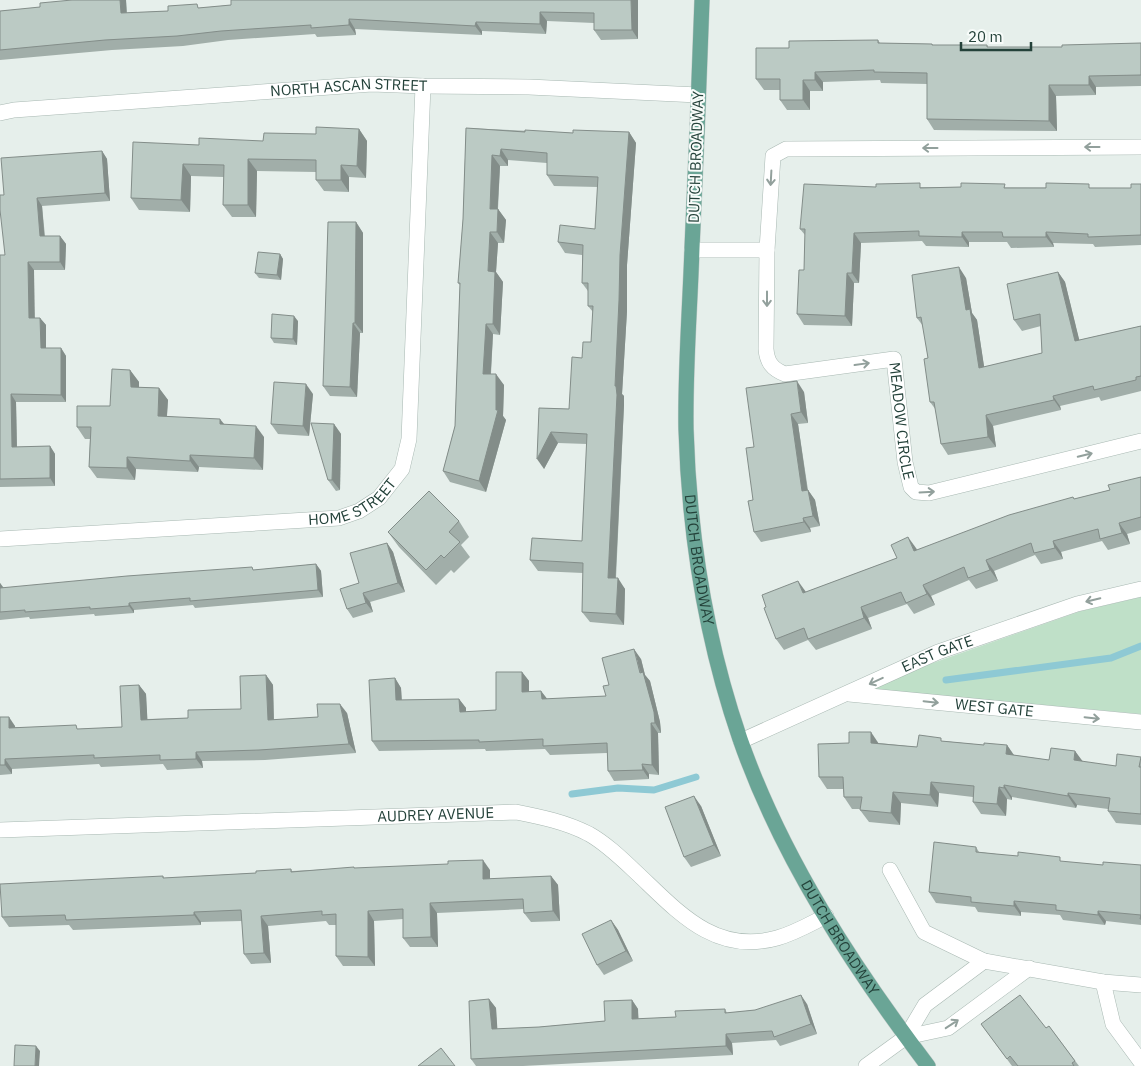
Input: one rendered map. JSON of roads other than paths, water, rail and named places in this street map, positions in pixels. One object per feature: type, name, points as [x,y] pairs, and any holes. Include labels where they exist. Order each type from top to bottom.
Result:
[{"type":"main road","name":"DUTCH BROADWAY","points":[[702,0],[686,426],[689,492],[698,566],[711,633],[741,741],[787,848],[868,984],[928,1066]]},
{"type":"street","name":"NORTH ASCAN STREET","points":[[0,113],[14,110],[362,85],[529,87],[698,95]]},
{"type":"street","name":"HOME STREET","points":[[0,539],[339,518],[359,511],[379,498],[402,469],[409,439],[423,86]]},
{"type":"street","name":"MEADOW CIRCLE","points":[[1141,147],[786,149],[773,156],[767,250],[766,349],[767,358],[774,370],[784,374],[894,359],[905,462],[911,487],[916,492],[929,493],[1141,441]]},
{"type":"street","points":[[692,250],[767,250]]},
{"type":"street","name":"EAST GATE","points":[[741,741],[938,652],[1077,604],[1141,589]]},
{"type":"street","name":"WEST GATE","points":[[847,694],[1141,722]]},
{"type":"street","name":"AUDREY AVENUE","points":[[0,830],[516,812],[553,819],[590,835],[624,861],[683,916],[701,929],[720,937],[757,941],[775,939],[792,933],[826,916]]},
{"type":"street","points":[[890,870],[924,932],[984,961],[1102,982],[1141,985]]},
{"type":"street","points":[[906,1037],[925,1004],[984,961]]},
{"type":"street","points":[[866,1066],[906,1037],[948,1028],[1029,968]]},
{"type":"street","points":[[1102,982],[1112,1024],[1141,1062]]},
{"type":"waterway","points":[[946,680],[1111,658],[1141,646]]},
{"type":"waterway","points":[[572,794],[618,788],[654,790],[696,777]]}]
